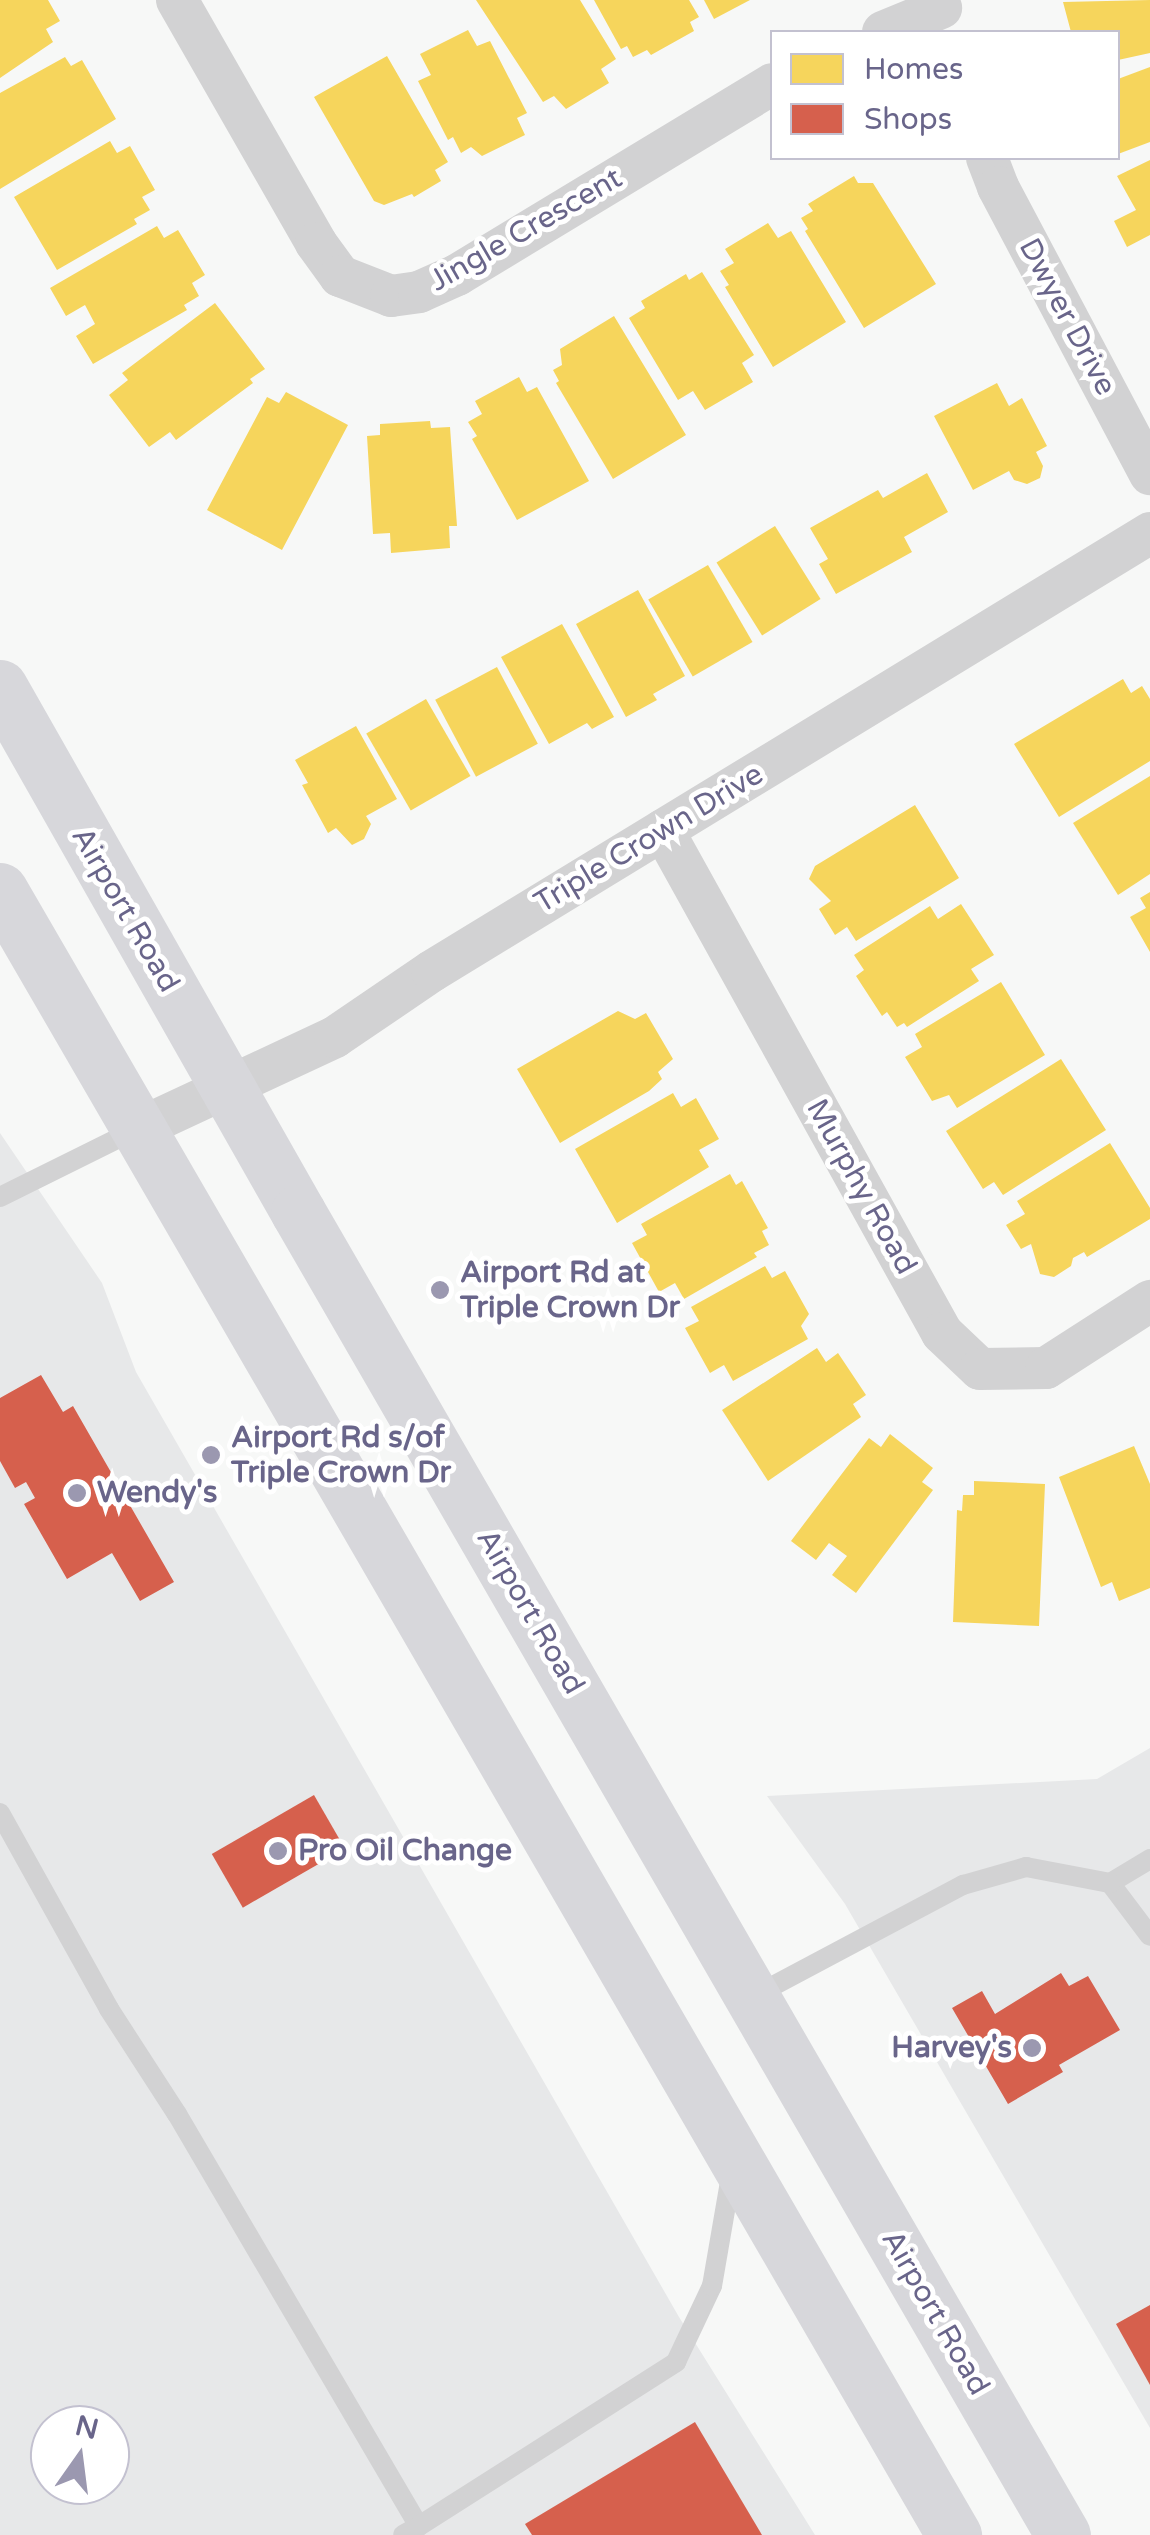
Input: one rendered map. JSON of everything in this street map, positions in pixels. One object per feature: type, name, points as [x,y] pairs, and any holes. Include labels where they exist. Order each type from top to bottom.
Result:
[{"type":"main road","name":"Airport Road","points":[[0,687],[226,1087],[1063,2535]]},
{"type":"main road","points":[[0,890],[954,2535]]},
{"type":"street","name":"Jingle Crescent","points":[[176,0],[316,244],[340,276],[391,296],[420,292],[457,275],[770,85]]},
{"type":"street","points":[[891,30],[943,14]]},
{"type":"street","name":"Dwyer Drive","points":[[989,160],[998,187],[1150,474]]},
{"type":"street","name":"Triple Crown Drive","points":[[140,1128],[334,1037],[432,971],[1150,533]]},
{"type":"street","name":"Murphy Road","points":[[663,830],[942,1333],[980,1369],[1046,1368],[1150,1301]]},
{"type":"lane","points":[[0,1197],[140,1128]]},
{"type":"lane","points":[[0,1813],[109,2008],[177,2114],[410,2531],[676,2362],[712,2286],[735,2154]]},
{"type":"lane","points":[[1110,1883],[1150,1859]]},
{"type":"lane","points":[[753,1997],[962,1885],[1026,1866],[1110,1883],[1150,1936]]},
{"type":"shaded area","points":[[0,1133],[102,1283],[136,1372],[679,2317],[815,2535],[0,2535]]},
{"type":"shaded area","points":[[1150,1748],[1150,2428],[845,1904],[767,1796],[1097,1779]]},
{"type":"building: Homes","points":[[0,0],[48,0],[60,21],[46,29],[53,42],[0,78]]},
{"type":"building: Homes","points":[[476,0],[580,0],[616,59],[601,69],[609,83],[566,109],[554,96],[543,102]]},
{"type":"building: Homes","points":[[594,0],[689,0],[699,17],[690,22],[694,31],[651,55],[647,50],[633,57],[627,46],[621,49]]},
{"type":"building: Homes","points":[[704,0],[750,0],[714,19]]},
{"type":"building: Homes","points":[[1150,0],[1150,53],[1120,60],[1120,30],[1070,30],[1063,2]]},
{"type":"building: Homes","points":[[468,30],[477,46],[490,41],[527,113],[517,118],[525,135],[482,156],[471,147],[461,153],[453,137],[448,140],[418,81],[431,75],[420,54]]},
{"type":"building: Homes","points":[[387,56],[448,162],[435,170],[441,181],[414,197],[412,194],[384,205],[374,201],[314,97]]},
{"type":"building: Homes","points":[[65,57],[71,66],[82,60],[116,119],[0,189],[0,93]]},
{"type":"building: Homes","points":[[1150,67],[1150,142],[1120,153],[1120,78]]},
{"type":"building: Homes","points":[[110,141],[117,153],[130,146],[155,190],[142,197],[150,210],[134,219],[137,224],[57,270],[14,197]]},
{"type":"building: Homes","points":[[1150,160],[1150,235],[1127,247],[1114,221],[1136,210],[1117,176]]},
{"type":"building: Homes","points":[[854,176],[858,183],[873,183],[936,284],[864,328],[801,218],[813,211],[808,204]]},
{"type":"building: Homes","points":[[768,223],[778,238],[791,231],[846,322],[773,367],[725,287],[729,285],[720,271],[734,263],[725,249]]},
{"type":"building: Homes","points":[[157,226],[164,238],[178,230],[205,275],[192,283],[199,296],[184,305],[187,310],[93,364],[76,336],[95,324],[85,305],[66,316],[50,288]]},
{"type":"building: Homes","points":[[702,272],[754,355],[742,363],[753,382],[705,410],[693,391],[678,400],[629,318],[645,308],[641,301],[686,274],[689,280]]},
{"type":"building: Homes","points":[[215,303],[265,369],[250,379],[253,383],[176,440],[170,432],[149,447],[109,395],[128,380],[122,373]]},
{"type":"building: Homes","points":[[614,316],[686,435],[613,479],[556,383],[559,381],[553,370],[562,365],[560,349]]},
{"type":"building: Homes","points":[[519,377],[527,392],[537,387],[589,481],[517,520],[472,439],[477,436],[468,422],[482,414],[475,401]]},
{"type":"building: Homes","points":[[997,383],[1009,406],[1022,398],[1047,446],[1036,452],[1043,466],[1040,478],[1027,484],[1014,480],[1009,471],[973,490],[934,416]]},
{"type":"building: Homes","points":[[286,392],[348,425],[282,550],[207,510],[267,397],[279,403]]},
{"type":"building: Homes","points":[[430,421],[431,428],[450,427],[457,526],[449,526],[450,548],[391,553],[390,533],[373,534],[367,436],[380,435],[380,424]]},
{"type":"building: Homes","points":[[927,473],[948,512],[904,537],[912,552],[836,594],[819,564],[828,559],[810,528],[878,490],[883,498]]},
{"type":"building: Homes","points":[[775,526],[821,599],[762,635],[716,563]]},
{"type":"building: Homes","points":[[708,565],[752,642],[693,677],[648,600]]},
{"type":"building: Homes","points":[[638,590],[685,676],[653,694],[657,700],[626,717],[576,624]]},
{"type":"building: Homes","points":[[562,624],[614,717],[592,729],[587,723],[549,744],[501,657]]},
{"type":"building: Homes","points":[[497,667],[538,744],[476,777],[435,700]]},
{"type":"building: Homes","points":[[1123,679],[1131,693],[1142,686],[1150,699],[1150,761],[1059,817],[1014,744]]},
{"type":"building: Homes","points":[[426,699],[470,776],[411,811],[366,734]]},
{"type":"building: Homes","points":[[356,726],[397,799],[366,816],[371,824],[364,839],[352,845],[336,828],[328,833],[302,785],[308,783],[295,760]]},
{"type":"building: Homes","points":[[1150,776],[1150,874],[1118,895],[1073,823]]},
{"type":"building: Homes","points":[[915,805],[959,878],[856,941],[847,927],[835,935],[819,909],[831,901],[809,879],[815,866]]},
{"type":"building: Homes","points":[[1150,892],[1150,952],[1130,917],[1146,908],[1140,898]]},
{"type":"building: Homes","points":[[961,904],[994,955],[971,969],[979,981],[907,1027],[904,1023],[897,1027],[887,1012],[882,1016],[856,976],[864,970],[854,955],[930,906],[938,919]]},
{"type":"building: Homes","points":[[1001,982],[1045,1055],[957,1108],[949,1095],[932,1101],[905,1057],[922,1047],[915,1034]]},
{"type":"building: Homes","points":[[618,1011],[635,1019],[646,1013],[673,1059],[658,1072],[662,1079],[649,1091],[560,1143],[517,1069]]},
{"type":"building: Homes","points":[[1061,1059],[1106,1130],[1003,1195],[994,1182],[983,1189],[946,1131]]},
{"type":"building: Homes","points":[[673,1093],[681,1107],[696,1098],[719,1139],[699,1150],[709,1167],[617,1223],[575,1149]]},
{"type":"building: Homes","points":[[1110,1143],[1150,1208],[1150,1219],[1087,1257],[1084,1252],[1073,1258],[1071,1266],[1054,1277],[1040,1274],[1031,1244],[1021,1249],[1006,1225],[1025,1214],[1017,1201]]},
{"type":"building: Homes","points":[[730,1174],[736,1185],[742,1181],[768,1228],[762,1231],[769,1245],[754,1253],[757,1257],[684,1299],[675,1283],[659,1292],[632,1243],[647,1235],[641,1224]]},
{"type":"building: Homes","points":[[765,1266],[772,1278],[785,1271],[809,1314],[801,1326],[808,1339],[733,1381],[724,1365],[710,1373],[685,1328],[699,1321],[691,1307]]},
{"type":"building: Homes","points":[[817,1348],[826,1362],[838,1353],[866,1395],[853,1404],[861,1417],[768,1481],[722,1410]]},
{"type":"building: Homes","points":[[890,1434],[933,1468],[922,1482],[933,1490],[856,1593],[832,1575],[847,1556],[829,1543],[816,1560],[791,1541],[869,1438],[881,1447]]},
{"type":"building: Homes","points":[[1134,1446],[1150,1484],[1150,1588],[1119,1601],[1112,1582],[1101,1587],[1059,1477]]},
{"type":"building: Homes","points":[[974,1481],[1045,1484],[1039,1626],[953,1622],[957,1510],[962,1511],[963,1495],[974,1495]]},
{"type":"building: Shops","name":"Wendy's","points":[[41,1375],[63,1412],[73,1406],[174,1582],[140,1601],[112,1553],[67,1579],[24,1504],[35,1498],[26,1482],[15,1488],[0,1461],[0,1398]]},
{"type":"building: Shops","name":"Pro Oil Change","points":[[314,1795],[345,1849],[243,1908],[212,1854]]},
{"type":"building: Shops","name":"Harvey's","points":[[1061,1973],[1069,1986],[1088,1976],[1120,2030],[1059,2065],[1063,2072],[1008,2104],[952,2008],[982,1991],[995,2014]]},
{"type":"building: Shops","points":[[1150,2305],[1150,2385],[1116,2324]]},
{"type":"building: Shops","points":[[695,2422],[762,2535],[532,2535],[525,2524]]},
{"type":"place","name":"Airport Rd at Triple Crown Dr","points":[[440,1290]]},
{"type":"place","name":"Airport Rd s/of Triple Crown Dr","points":[[211,1455]]},
{"type":"place","name":"Wendy's","points":[[77,1493]]},
{"type":"place","name":"Pro Oil Change","points":[[278,1851]]},
{"type":"place","name":"Harvey's","points":[[1032,2048]]}]
